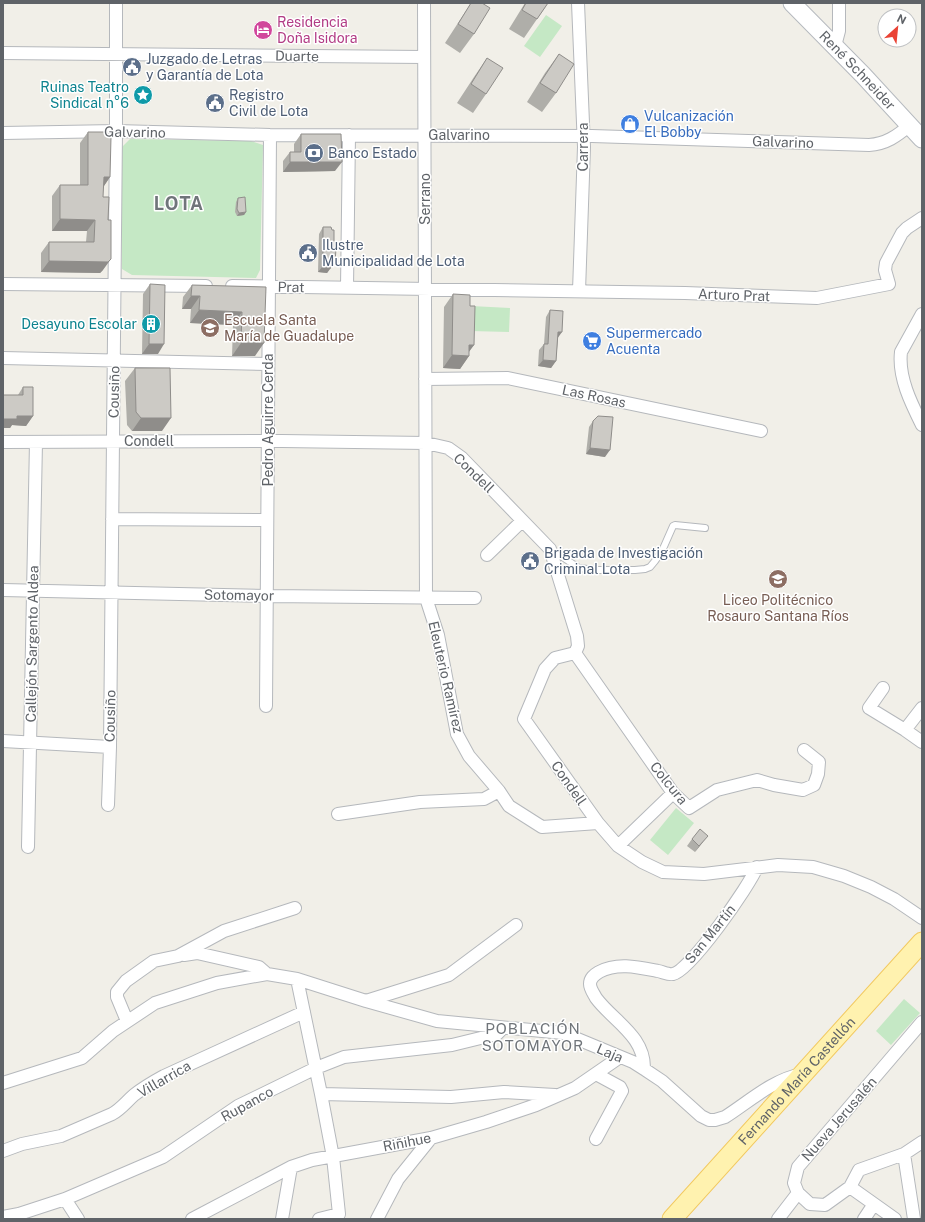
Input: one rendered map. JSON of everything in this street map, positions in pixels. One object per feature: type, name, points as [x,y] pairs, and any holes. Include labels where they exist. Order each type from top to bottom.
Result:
[{"type":"main road","name":"René Schneider","points":[[792,3],[918,133]]},
{"type":"main road","name":"Fernando María Castellón","points":[[672,1219],[922,942]]},
{"type":"street","name":"Cousiño","points":[[108,805],[112,593],[116,3]]},
{"type":"street","name":"Serrano","points":[[424,3],[426,443]]},
{"type":"street","name":"Carrera","points":[[578,3],[584,136],[579,291]]},
{"type":"street","points":[[835,46],[839,31],[839,3]]},
{"type":"street","name":"Duarte","points":[[3,53],[424,57]]},
{"type":"street","name":"Galvarino","points":[[3,133],[116,131],[270,135],[584,136],[875,144],[882,143],[895,137],[918,133]]},
{"type":"street","name":"Pedro Aguirre Cerda","points":[[266,706],[270,135]]},
{"type":"street","points":[[347,288],[349,135]]},
{"type":"street","name":"Arturo Prat","points":[[579,291],[817,298],[888,284],[885,270],[886,263],[902,233],[922,218]]},
{"type":"street","name":"Prat","points":[[3,284],[579,291]]},
{"type":"street","points":[[922,314],[901,352],[900,359],[904,382],[910,400],[922,425]]},
{"type":"street","points":[[3,358],[268,364]]},
{"type":"street","name":"Las Rosas","points":[[425,379],[508,378],[761,431]]},
{"type":"street","name":"Condell","points":[[3,442],[268,441],[426,443],[448,448],[462,458],[550,550],[577,636],[578,646],[574,653],[555,658],[545,669],[524,719],[598,823]]},
{"type":"street","name":"Callejón Sargento Aldea","points":[[28,847],[36,442]]},
{"type":"street","name":"Eleuterio Ramírez","points":[[426,443],[426,598],[438,635],[455,726],[459,738],[469,756],[499,790],[509,806],[542,827],[598,823]]},
{"type":"street","points":[[112,519],[267,520]]},
{"type":"street","points":[[487,555],[522,521]]},
{"type":"street","name":"Sotomayor","points":[[3,590],[266,596],[475,598]]},
{"type":"street","name":"Colcura","points":[[574,653],[673,793],[689,808],[717,790],[757,780],[774,785],[803,790],[814,785],[818,774],[819,762],[804,750]]},
{"type":"street","points":[[883,688],[869,708],[922,742]]},
{"type":"street","points":[[905,730],[922,708]]},
{"type":"street","points":[[3,741],[110,747]]},
{"type":"street","points":[[338,814],[420,802],[484,799],[499,790]]},
{"type":"street","points":[[618,846],[673,793]]},
{"type":"street","points":[[598,823],[618,846],[642,862],[663,872],[704,874],[778,865],[801,866],[824,870],[844,876],[883,893],[904,905],[922,918]]},
{"type":"street","name":"San Martín","points":[[644,1069],[645,1061],[641,1048],[627,1029],[595,996],[591,987],[592,977],[603,970],[622,966],[638,967],[670,974],[677,972],[696,954],[720,923],[745,889],[757,867]]},
{"type":"street","points":[[178,956],[224,931],[295,908]]},
{"type":"street","points":[[366,1001],[449,975],[516,925]]},
{"type":"street","points":[[127,1021],[117,997],[117,992],[126,981],[154,961],[197,953],[259,967],[267,974]]},
{"type":"street","points":[[3,1083],[82,1058],[113,1031],[155,1003],[217,983],[267,974]]},
{"type":"street","name":"Laja","points":[[267,974],[297,979],[366,1001],[437,1021],[563,1033],[620,1057],[644,1069],[662,1081],[701,1116],[710,1120],[726,1117],[779,1082],[787,1078],[803,1074]]},
{"type":"street","points":[[297,979],[333,1156],[339,1214],[319,1219]]},
{"type":"street","name":"Villarrica","points":[[3,1151],[22,1144],[68,1134],[112,1114],[119,1110],[133,1096],[164,1076],[304,1012]]},
{"type":"street","name":"Nueva Jerusalén","points":[[798,1194],[794,1183],[798,1167],[922,1022]]},
{"type":"street","name":"Rupanco","points":[[3,1216],[19,1214],[65,1199],[163,1157],[238,1106],[316,1068],[344,1057],[452,1045],[497,1034],[503,1028]]},
{"type":"street","name":"Riñihue","points":[[192,1219],[290,1167],[312,1160],[432,1138],[506,1115],[558,1096],[575,1088],[620,1057]]},
{"type":"street","points":[[596,1074],[620,1087],[622,1091],[596,1139]]},
{"type":"street","points":[[321,1094],[451,1097],[504,1092],[558,1096]]},
{"type":"street","points":[[377,1219],[398,1179],[432,1138]]},
{"type":"street","points":[[778,1219],[798,1194],[810,1204],[825,1204],[850,1188],[859,1170],[904,1154],[922,1142]]},
{"type":"street","points":[[904,1154],[914,1219]]},
{"type":"street","points":[[282,1219],[290,1167]]},
{"type":"street","points":[[850,1188],[895,1219]]},
{"type":"street","points":[[65,1199],[78,1219]]},
{"type":"street","points":[[864,1219],[874,1204]]},
{"type":"lane","points":[[550,550],[580,568],[594,570],[635,570],[650,566],[655,561],[665,545],[673,526],[706,528]]},
{"type":"green space","points":[[546,15],[562,26],[540,57],[524,46]]},
{"type":"green space","points":[[130,139],[251,141],[263,145],[260,270],[256,278],[132,275],[122,269],[122,147]]},
{"type":"green space","points":[[471,306],[510,308],[509,332],[470,331]]},
{"type":"green space","points":[[676,808],[694,823],[668,855],[650,840]]},
{"type":"green space","points":[[904,999],[920,1013],[891,1045],[876,1031]]},
{"type":"building","points":[[471,3],[482,3],[490,8],[474,34],[458,24]]},
{"type":"building","points":[[526,3],[548,3],[537,19],[522,10]]},
{"type":"building","points":[[559,54],[574,64],[556,93],[540,83]]},
{"type":"building","points":[[487,58],[503,68],[486,94],[471,84]]},
{"type":"building","points":[[88,132],[108,132],[111,137],[110,177],[104,177],[103,197],[109,197],[108,220],[111,220],[111,259],[108,262],[49,261],[49,242],[94,242],[95,220],[60,219],[60,185],[88,185]]},
{"type":"building","points":[[301,134],[341,134],[342,162],[290,162],[290,152],[301,152]]},
{"type":"building","points":[[245,197],[246,212],[239,213],[237,209],[238,198]]},
{"type":"building","points":[[323,227],[331,227],[332,230],[334,230],[334,249],[336,249],[335,262],[332,262],[332,266],[323,266]]},
{"type":"building","points":[[150,284],[165,285],[164,344],[149,344]]},
{"type":"building","points":[[192,285],[266,287],[264,343],[241,343],[242,312],[199,310],[200,296],[191,296]]},
{"type":"building","points":[[453,294],[470,295],[470,306],[475,306],[474,345],[469,345],[469,356],[452,355]]},
{"type":"building","points":[[550,310],[563,311],[562,332],[558,332],[556,361],[543,360],[544,344],[548,344]]},
{"type":"building","points":[[135,368],[170,368],[171,418],[141,418],[136,412]]},
{"type":"building","points":[[23,387],[33,387],[33,416],[17,416],[17,419],[3,419],[3,395],[23,395]]},
{"type":"building","points":[[598,416],[613,417],[610,450],[590,448],[593,421]]},
{"type":"building","points":[[700,829],[708,836],[699,846],[692,839]]},
{"type":"place","name":"Residencia Doña Isidora","points":[[263,30]]},
{"type":"place","name":"Juzgado de Letras y Garantía de Lota","points":[[132,67]]},
{"type":"place","name":"Ruinas Teatro Sindical n°6","points":[[143,95]]},
{"type":"place","name":"Registro Civil de Lota","points":[[215,103]]},
{"type":"place","name":"Vulcanización El Bobby","points":[[630,124]]},
{"type":"place","name":"Banco Estado","points":[[314,153]]},
{"type":"place","name":"Ilustre Municipalidad de Lota","points":[[308,253]]},
{"type":"place","name":"Desayuno Escolar","points":[[151,324]]},
{"type":"place","name":"Escuela Santa María de Guadalupe","points":[[210,328]]},
{"type":"place","name":"Supermercado Acuenta","points":[[592,341]]},
{"type":"place","name":"Brigada de Investigación Criminal Lota","points":[[530,561]]},
{"type":"place","name":"Liceo Politécnico Rosauro Santana Ríos","points":[[778,579]]},
{"type":"district","name":"LOTA","points":[[179,204]]},
{"type":"district","name":"POBLACIÓN SOTOMAYOR","points":[[533,1038]]}]
